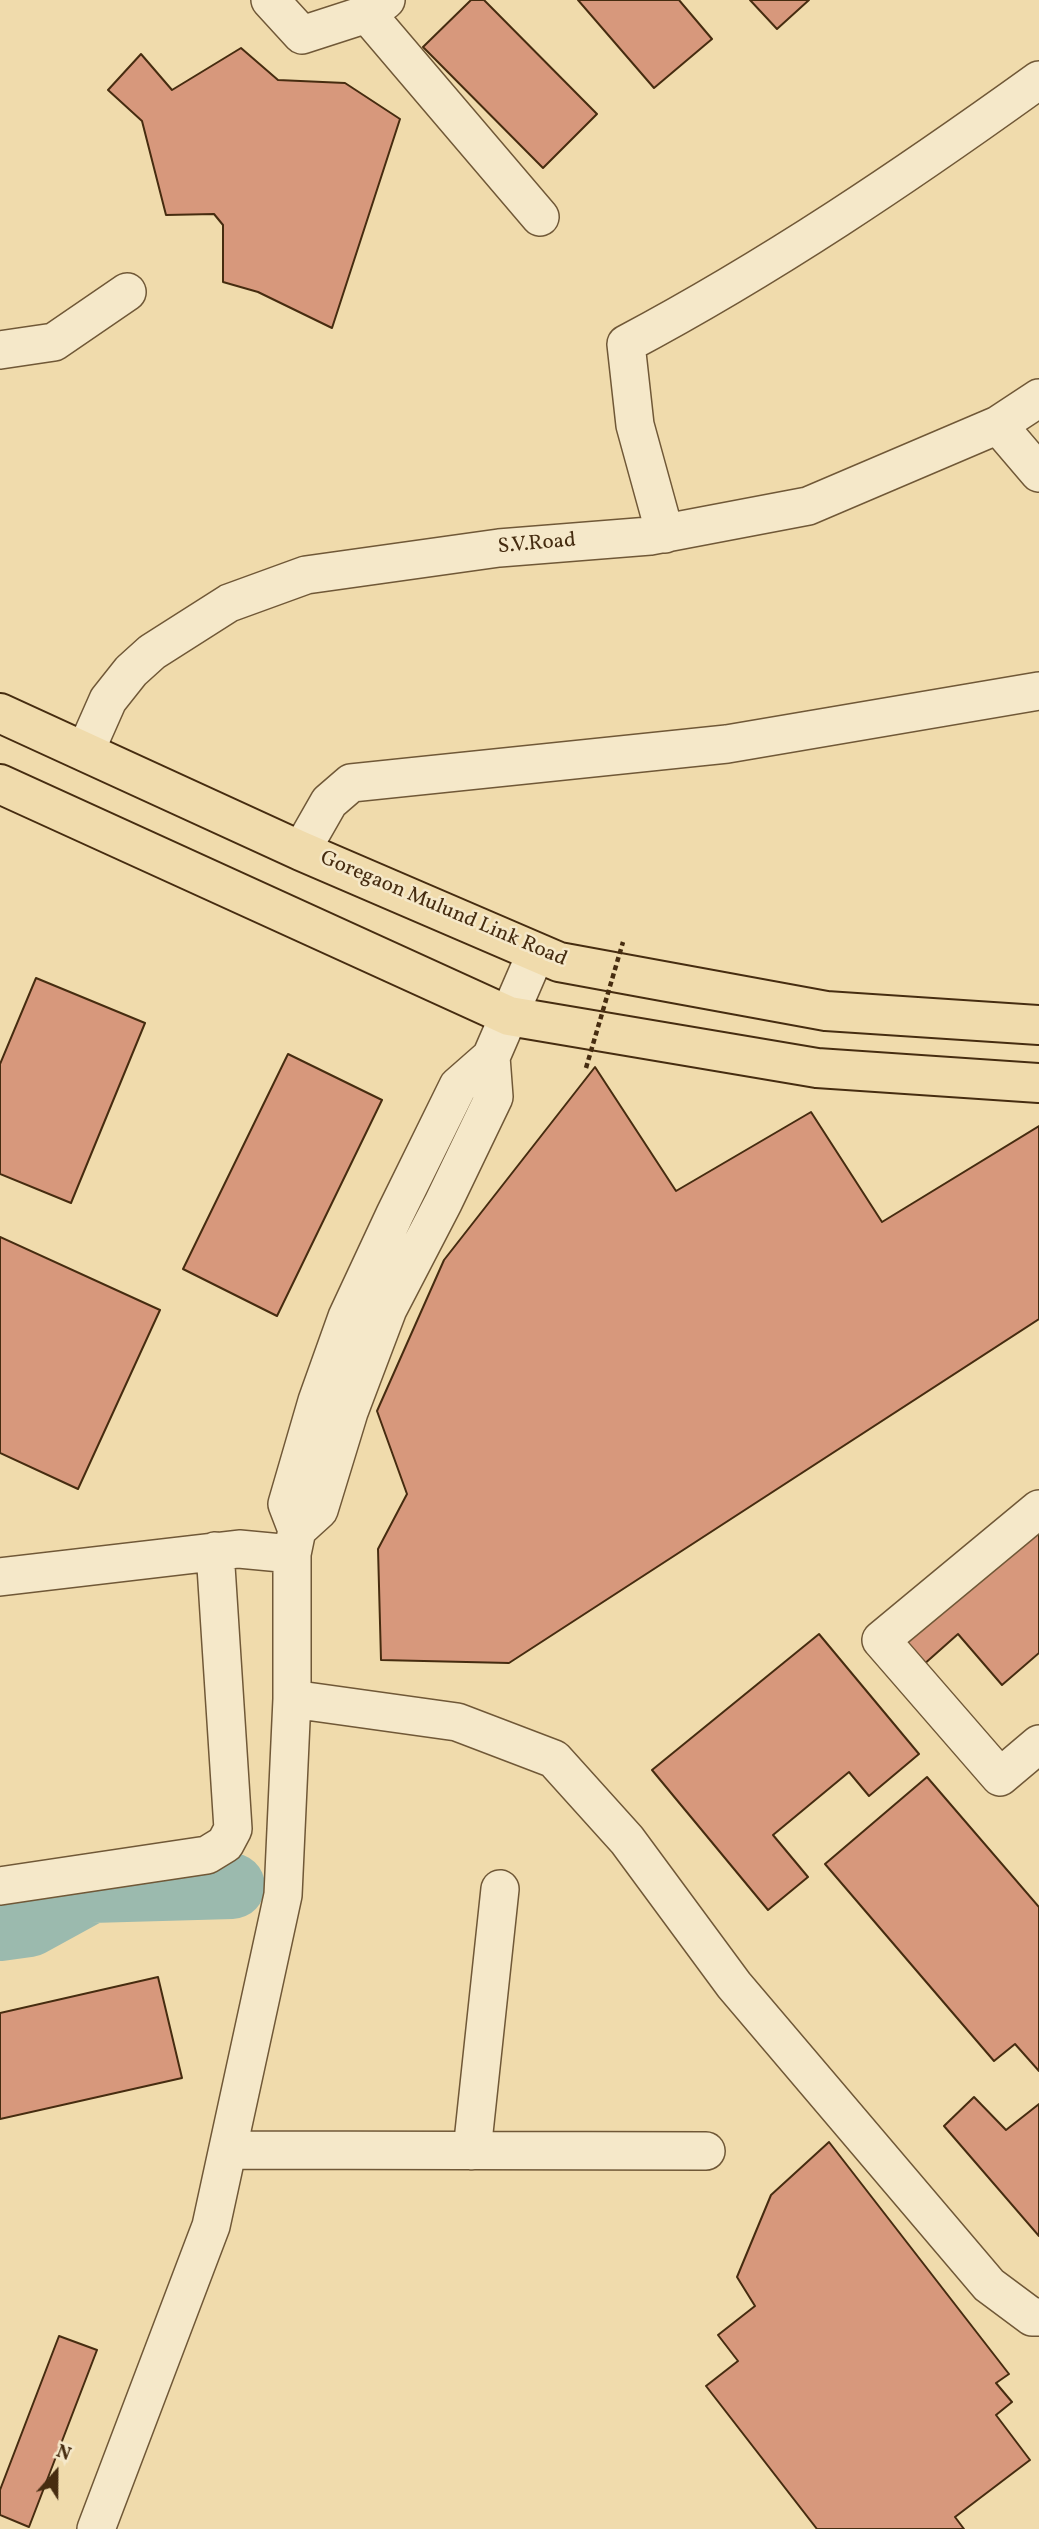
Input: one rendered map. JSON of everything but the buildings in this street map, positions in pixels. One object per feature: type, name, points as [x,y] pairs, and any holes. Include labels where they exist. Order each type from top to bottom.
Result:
[{"type":"main road","name":"Goregaon Mulund Link Road","points":[[0,713],[301,851],[559,962],[826,1011],[1039,1025]]},
{"type":"main road","points":[[0,783],[509,1016],[817,1068],[1039,1083]]},
{"type":"street","points":[[270,0],[302,34],[377,7],[540,217]]},
{"type":"street","points":[[665,534],[635,425],[626,344],[706,302],[862,202],[1039,80]]},
{"type":"street","points":[[0,350],[54,342],[127,292]]},
{"type":"street","name":"S.V.Road","points":[[85,752],[108,700],[131,671],[152,652],[229,603],[306,575],[499,548],[665,534],[808,506],[998,425],[1039,398]]},
{"type":"street","points":[[998,425],[1039,473]]},
{"type":"street","points":[[301,851],[329,802],[351,783],[727,744],[1039,691]]},
{"type":"street","points":[[96,2529],[211,2226],[284,1895],[292,1699],[294,1542],[319,1510],[347,1317],[458,1086],[491,1057],[536,953]]},
{"type":"street","points":[[333,1406],[388,1309],[494,1097],[491,1057]]},
{"type":"street","points":[[447,1111],[479,1126]]},
{"type":"street","points":[[1039,1509],[881,1640],[1000,1777],[1039,1744]]},
{"type":"street","points":[[0,1577],[294,1542]]},
{"type":"street","points":[[0,1886],[207,1855],[225,1844],[233,1829],[215,1551]]},
{"type":"street","points":[[292,1699],[457,1722],[554,1759],[627,1840],[734,1985],[989,2285],[1032,2317],[1039,2317]]},
{"type":"street","points":[[472,2151],[500,1888]]},
{"type":"street","points":[[228,2150],[706,2151]]},
{"type":"path","points":[[586,1069],[623,942]]},
{"type":"waterway","points":[[0,1928],[29,1924],[91,1890],[232,1886]]}]
